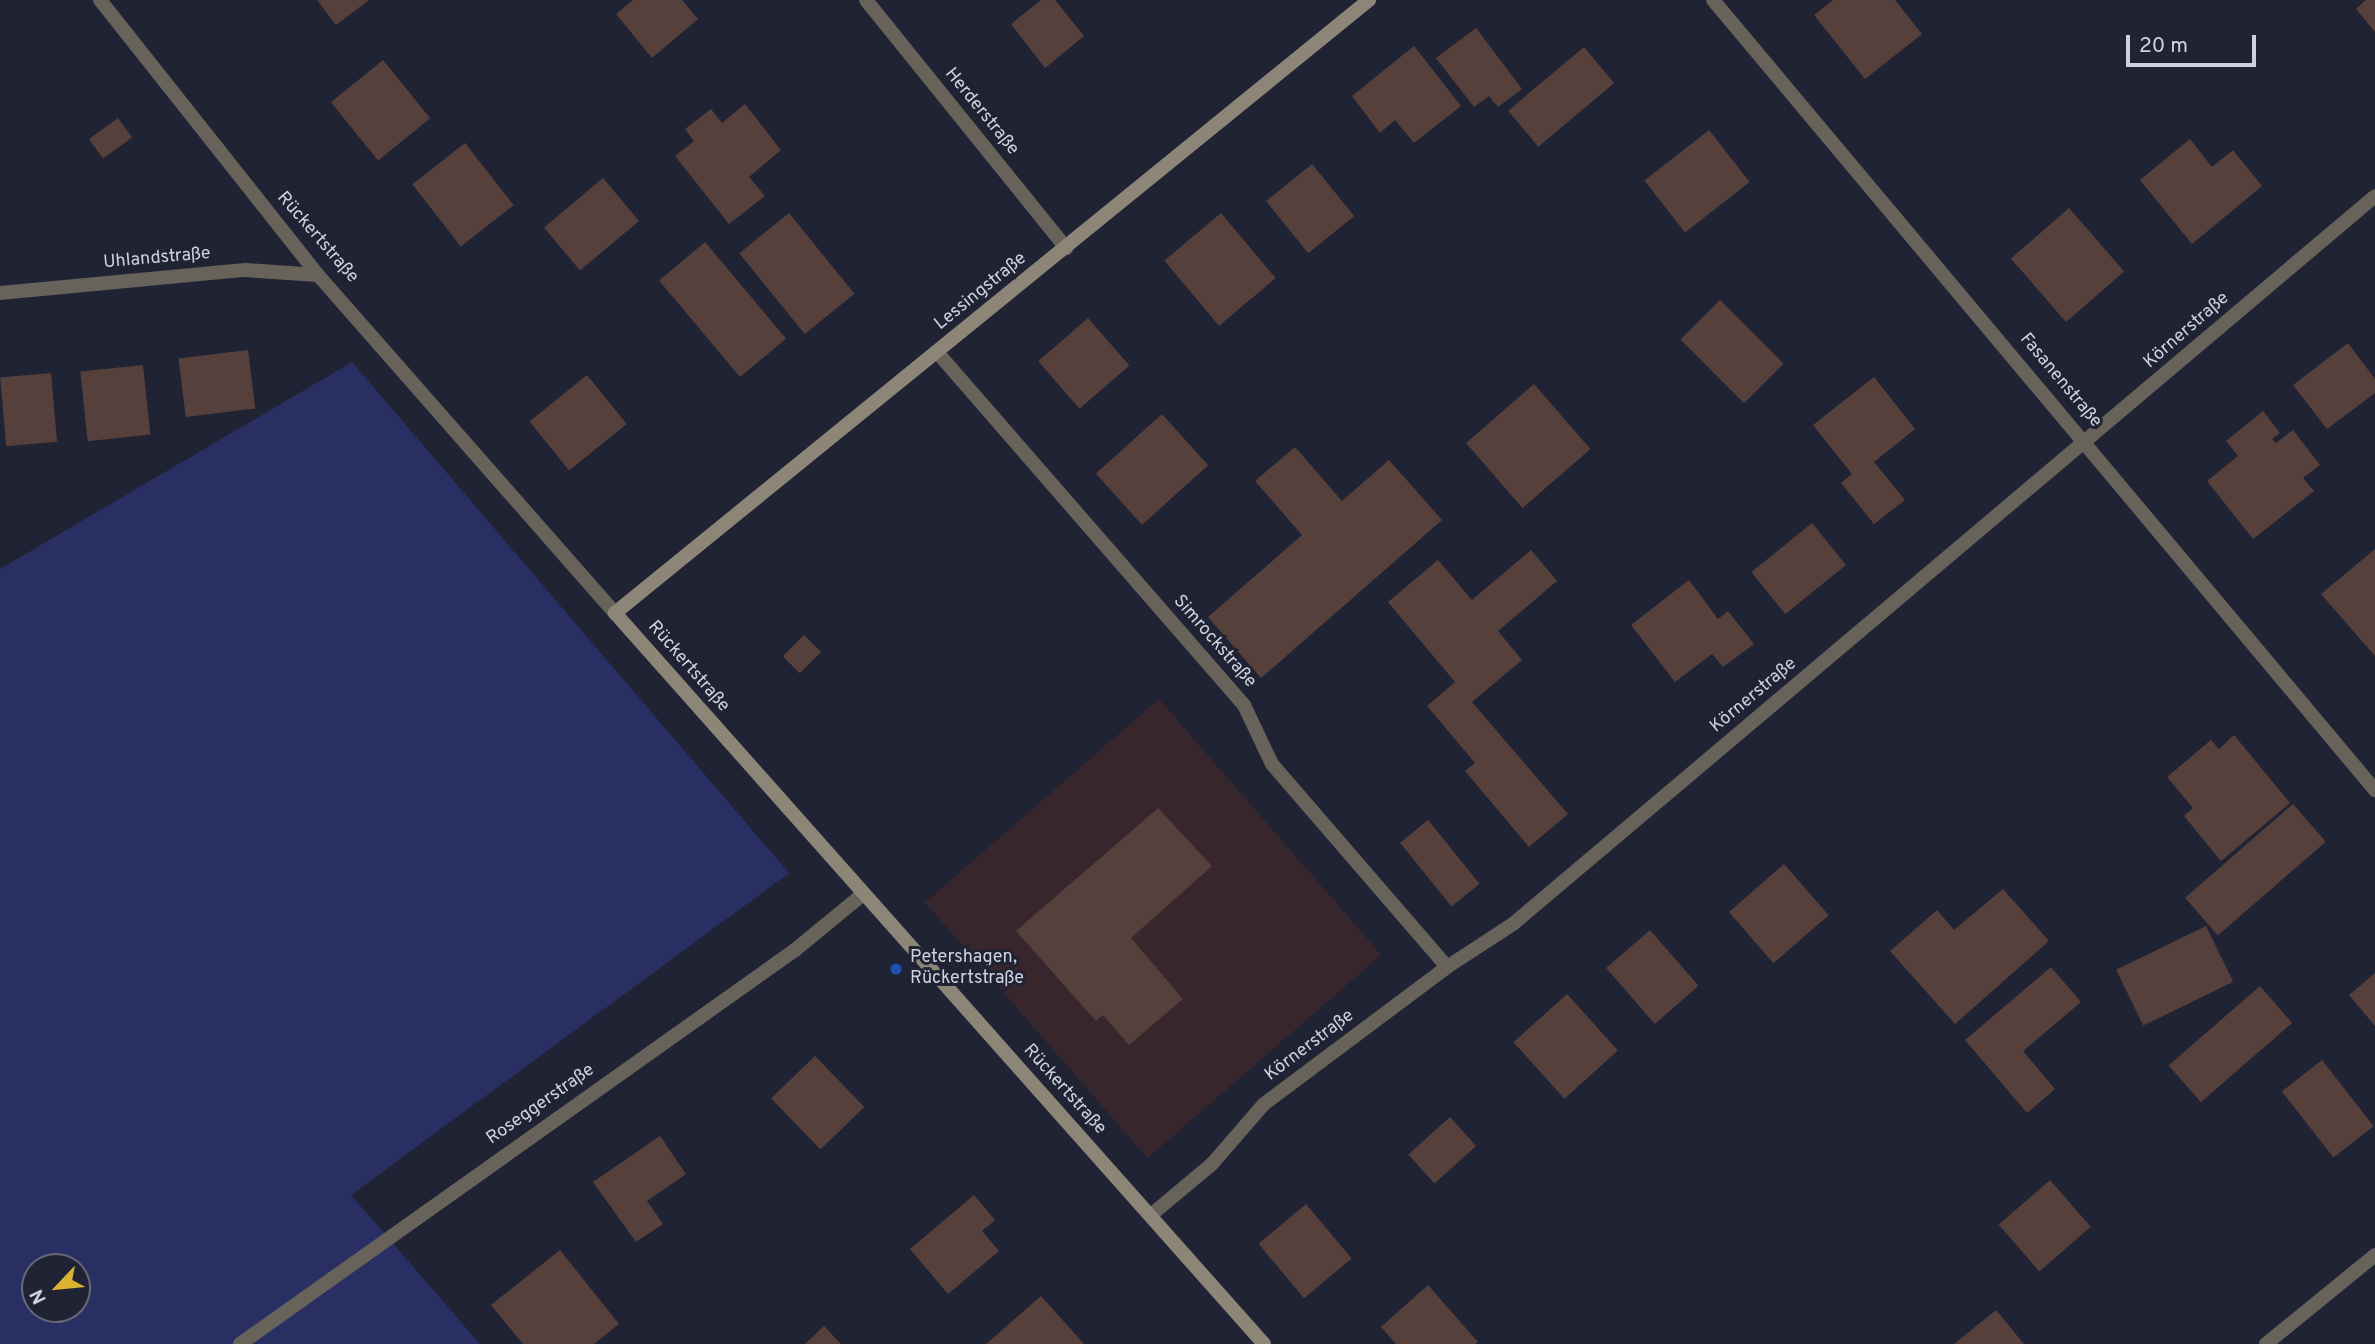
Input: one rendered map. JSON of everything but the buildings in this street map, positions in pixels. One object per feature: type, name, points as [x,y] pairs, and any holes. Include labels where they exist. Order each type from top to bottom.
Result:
[{"type":"street","name":"Rückertstraße","points":[[100,0],[318,275],[862,895],[1152,1215],[1264,1344]]},
{"type":"street","name":"Herderstraße","points":[[866,0],[1066,248]]},
{"type":"street","name":"Lessingstraße","points":[[615,613],[1369,0]]},
{"type":"street","name":"Fasanenstraße","points":[[1713,0],[2087,442],[2375,790]]},
{"type":"street","name":"Körnerstraße","points":[[1152,1215],[1212,1164],[1264,1104],[1447,967],[1513,924],[2087,442],[2375,196]]},
{"type":"street","name":"Uhlandstraße","points":[[0,293],[245,270],[318,275]]},
{"type":"street","name":"Simrockstraße","points":[[937,352],[1244,705],[1272,764],[1447,967]]},
{"type":"street","name":"Roseggerstraße","points":[[240,1344],[795,950],[862,895]]},
{"type":"street","points":[[2266,1344],[2375,1255]]},
{"type":"shaded area","points":[[352,362],[789,873],[351,1195],[480,1344],[0,1344],[0,569]]},
{"type":"shaded area","points":[[1159,699],[1381,955],[1147,1158],[925,902]]},
{"type":"place","name":"Petershagen, Rückertstraße","points":[[896,969]]}]
